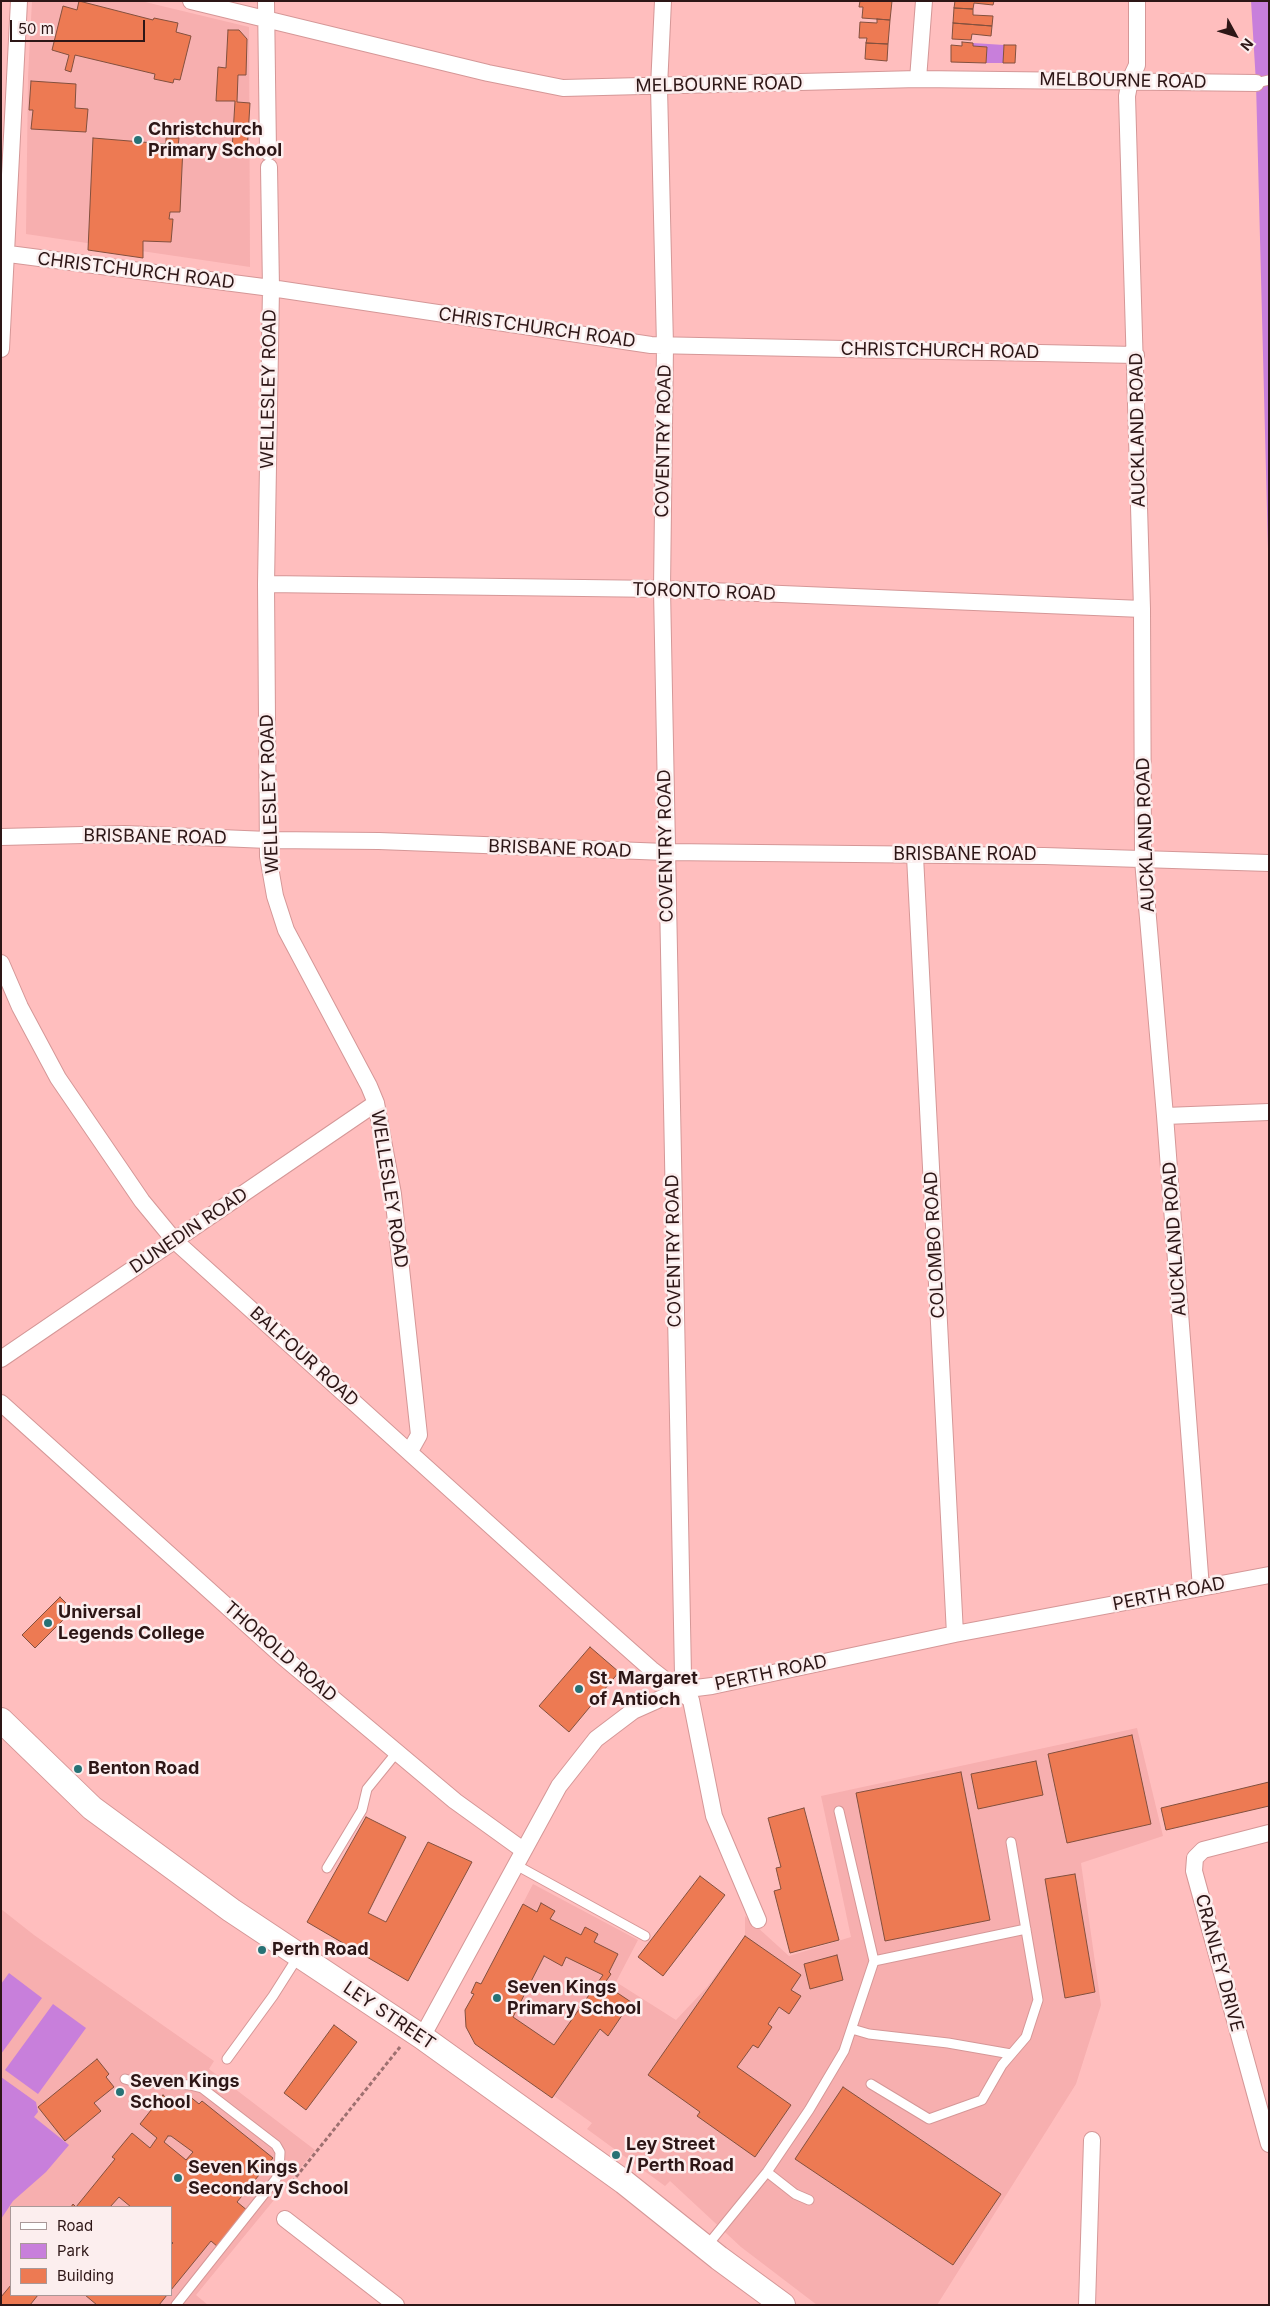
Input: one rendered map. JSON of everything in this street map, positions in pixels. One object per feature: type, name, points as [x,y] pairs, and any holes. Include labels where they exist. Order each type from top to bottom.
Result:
[{"type":"street","points":[[1,350],[4,253],[19,1]]},
{"type":"street","name":"MELBOURNE ROAD","points":[[191,1],[544,84],[581,88],[918,80],[1262,82]]},
{"type":"street","name":"WELLESLEY ROAD","points":[[266,1],[271,288],[266,584],[268,856],[275,896],[286,930],[369,1086],[376,1104],[393,1194],[419,1435],[410,1451]]},
{"type":"street","name":"COVENTRY ROAD","points":[[663,1],[658,87],[664,346],[662,589],[683,1665],[680,1690]]},
{"type":"street","points":[[918,80],[924,1]]},
{"type":"street","name":"AUCKLAND ROAD","points":[[1137,1],[1137,66],[1130,80],[1127,96],[1142,609],[1143,860],[1166,1116],[1201,1588]]},
{"type":"street","name":"CHRISTCHURCH ROAD","points":[[4,253],[271,288],[564,334],[664,346],[1136,355]]},
{"type":"street","name":"TORONTO ROAD","points":[[266,584],[662,589],[1142,609]]},
{"type":"street","name":"BRISBANE ROAD","points":[[1,837],[124,834],[666,852],[1044,856],[1269,863]]},
{"type":"street","name":"COLOMBO ROAD","points":[[915,856],[955,1634]]},
{"type":"street","name":"BALFOUR ROAD","points":[[1,962],[20,1007],[58,1078],[142,1201],[175,1241],[644,1663],[691,1700],[714,1816],[758,1920]]},
{"type":"street","name":"DUNEDIN ROAD","points":[[1,1359],[376,1104]]},
{"type":"street","points":[[1166,1116],[1269,1112]]},
{"type":"street","name":"THOROLD ROAD","points":[[1,1403],[281,1655],[455,1801],[523,1850]]},
{"type":"street","name":"PERTH ROAD","points":[[418,2034],[516,1865],[559,1786],[596,1739],[633,1711],[680,1690],[712,1686],[955,1634],[1269,1575]]},
{"type":"street","name":"LEY STREET","points":[[1,1720],[92,1808],[232,1910],[418,2034],[624,2182],[772,2302]]},
{"type":"street","name":"CRANLEY DRIVE","points":[[1269,1833],[1203,1850],[1195,1858],[1194,1871],[1269,2144]]},
{"type":"street","points":[[1087,2305],[1092,2140]]},
{"type":"street","points":[[285,2219],[396,2305]]},
{"type":"lane","points":[[328,1868],[362,1810],[367,1789],[397,1752]]},
{"type":"lane","points":[[706,2248],[767,2172],[809,2110],[844,2051],[874,1961],[839,1811]]},
{"type":"lane","points":[[871,2084],[929,2119],[982,2100],[1002,2066],[1026,2036],[1038,2000],[1012,1842]]},
{"type":"lane","points":[[516,1865],[645,1936]]},
{"type":"lane","points":[[874,1961],[1026,1929]]},
{"type":"lane","points":[[227,2058],[273,1996],[299,1955]]},
{"type":"lane","points":[[852,2029],[869,2034],[948,2043],[1011,2054]]},
{"type":"lane","points":[[125,2079],[190,2085],[202,2088],[276,2145],[280,2152],[279,2172],[276,2179],[176,2305]]},
{"type":"lane","points":[[767,2172],[795,2194],[809,2200]]},
{"type":"path","points":[[283,2194],[418,2034]]},
{"type":"shaded area","name":"Christchurch Primary School","points":[[32,1],[141,1],[249,27],[250,267],[26,234],[28,77]]},
{"type":"shaded area","points":[[1137,1728],[1163,1836],[1081,1863],[1101,2005],[1076,2084],[937,2305],[817,2305],[741,2247],[670,2181],[665,2186],[587,2129],[592,2123],[554,2096],[552,2098],[475,2044],[466,2027],[465,2010],[474,1994],[471,1993],[476,1982],[481,1984],[533,1884],[638,1940],[616,1982],[676,2020],[707,1987],[745,1936],[745,1916],[789,1956],[851,1937],[821,1796]]},
{"type":"shaded area","name":"Seven Kings School","points":[[1,1909],[34,1935],[214,2061],[209,2069],[315,2150],[196,2295],[208,2305],[1,2305]]},
{"type":"green space","points":[[1251,1],[1269,1],[1269,588],[1256,83]]},
{"type":"green space","points":[[973,43],[1004,45],[1003,63],[986,63],[987,47],[973,46]]},
{"type":"green space","points":[[9,1973],[42,1998],[1,2054],[1,1984]]},
{"type":"green space","points":[[53,2004],[86,2028],[38,2094],[5,2070]]},
{"type":"green space","points":[[1,2077],[36,2102],[38,2112],[34,2117],[69,2145],[46,2172],[13,2201],[1,2219]]},
{"type":"building","points":[[79,1],[153,20],[154,18],[178,23],[176,32],[191,36],[180,80],[174,79],[173,83],[154,79],[155,74],[75,55],[71,72],[65,70],[69,55],[52,50],[63,6],[77,10]]},
{"type":"building","points":[[860,1],[892,1],[890,20],[862,18],[863,7],[859,7]]},
{"type":"building","points":[[955,1],[994,1],[993,5],[974,3],[973,9],[954,8]]},
{"type":"building","points":[[954,8],[973,9],[973,15],[993,16],[992,26],[953,23]]},
{"type":"building","points":[[877,19],[890,20],[888,44],[866,43],[867,38],[859,38],[860,22],[877,23]]},
{"type":"building","points":[[953,23],[992,26],[991,36],[972,34],[971,40],[952,39]]},
{"type":"building","points":[[228,30],[239,30],[247,39],[246,75],[238,75],[237,102],[250,103],[247,152],[232,151],[235,101],[216,101],[218,67],[226,68]]},
{"type":"building","points":[[962,42],[973,43],[973,46],[987,47],[986,63],[951,62],[951,45],[962,46]]},
{"type":"building","points":[[866,43],[888,44],[887,61],[865,59]]},
{"type":"building","points":[[1004,45],[1016,45],[1015,63],[1003,63]]},
{"type":"building","points":[[31,81],[76,84],[75,108],[88,109],[86,132],[31,129],[33,110],[29,110]]},
{"type":"building","points":[[93,138],[166,144],[166,138],[179,138],[178,146],[183,146],[180,212],[170,212],[169,219],[173,219],[171,242],[143,241],[143,258],[88,250]]},
{"type":"building","name":"Universal Legends College","points":[[60,1597],[73,1610],[35,1648],[22,1635]]},
{"type":"building","name":"St. Margaret of Antioch","points":[[590,1647],[619,1672],[569,1732],[539,1706]]},
{"type":"building","points":[[1132,1735],[1151,1824],[1067,1843],[1048,1754]]},
{"type":"building","points":[[1036,1761],[1043,1795],[978,1809],[971,1774]]},
{"type":"building","points":[[961,1772],[990,1920],[885,1941],[856,1793]]},
{"type":"building","points":[[1269,1782],[1269,1806],[1166,1830],[1161,1808]]},
{"type":"building","points":[[804,1808],[839,1940],[790,1953],[774,1891],[781,1889],[776,1868],[781,1867],[768,1818]]},
{"type":"building","points":[[366,1817],[406,1837],[368,1913],[386,1922],[428,1842],[472,1862],[408,1981],[307,1922]]},
{"type":"building","points":[[1075,1874],[1095,1992],[1065,1998],[1045,1879]]},
{"type":"building","points":[[700,1876],[725,1895],[663,1976],[638,1957]]},
{"type":"building","name":"Seven Kings Primary School","points":[[541,1903],[555,1911],[550,1919],[581,1935],[585,1927],[598,1934],[594,1942],[618,1954],[609,1972],[611,1974],[604,1984],[631,2002],[608,2036],[600,2029],[552,2098],[475,2044],[466,2027],[465,2010],[474,1994],[471,1993],[476,1982],[481,1984],[523,1904],[537,1912]],"holes":[[[544,1956],[562,1966],[566,1957],[603,1975],[554,2045],[513,2017]]]},
{"type":"building","points":[[745,1936],[801,1975],[791,1990],[801,1996],[789,2014],[779,2007],[768,2024],[772,2027],[758,2048],[753,2045],[737,2067],[791,2105],[755,2157],[697,2116],[700,2112],[648,2075]]},
{"type":"building","points":[[837,1955],[843,1980],[810,1989],[804,1964]]},
{"type":"building","points":[[334,2025],[357,2042],[306,2110],[284,2093]]},
{"type":"building","points":[[97,2059],[109,2074],[106,2077],[114,2087],[94,2103],[101,2111],[65,2141],[38,2107]]},
{"type":"building","points":[[843,2087],[1001,2194],[953,2265],[795,2159]]},
{"type":"building","name":"Seven Kings Secondary School","points":[[163,2095],[178,2108],[188,2095],[199,2104],[202,2101],[273,2158],[237,2202],[248,2211],[218,2247],[211,2241],[172,2289],[172,2206],[130,2206],[119,2197],[111,2206],[77,2206],[115,2159],[112,2157],[132,2133],[150,2148],[157,2138],[140,2124]],"holes":[[[168,2136],[171,2136],[193,2152],[186,2160],[164,2142]]]},
{"type":"building","points":[[10,2286],[10,2296],[37,2296],[30,2305],[1,2305],[1,2297]]},
{"type":"building","points":[[86,2296],[166,2296],[159,2305],[97,2305]]},
{"type":"place","name":"Christchurch Primary School","points":[[138,140]]},
{"type":"place","name":"Universal Legends College","points":[[48,1623]]},
{"type":"place","name":"St. Margaret of Antioch","points":[[579,1689]]},
{"type":"place","name":"Benton Road","points":[[78,1769]]},
{"type":"place","name":"Perth Road","points":[[262,1950]]},
{"type":"place","name":"Seven Kings Primary School","points":[[497,1998]]},
{"type":"place","name":"Seven Kings School","points":[[120,2092]]},
{"type":"place","name":"Ley Street / Perth Road","points":[[616,2155]]},
{"type":"place","name":"Seven Kings Secondary School","points":[[178,2178]]}]
